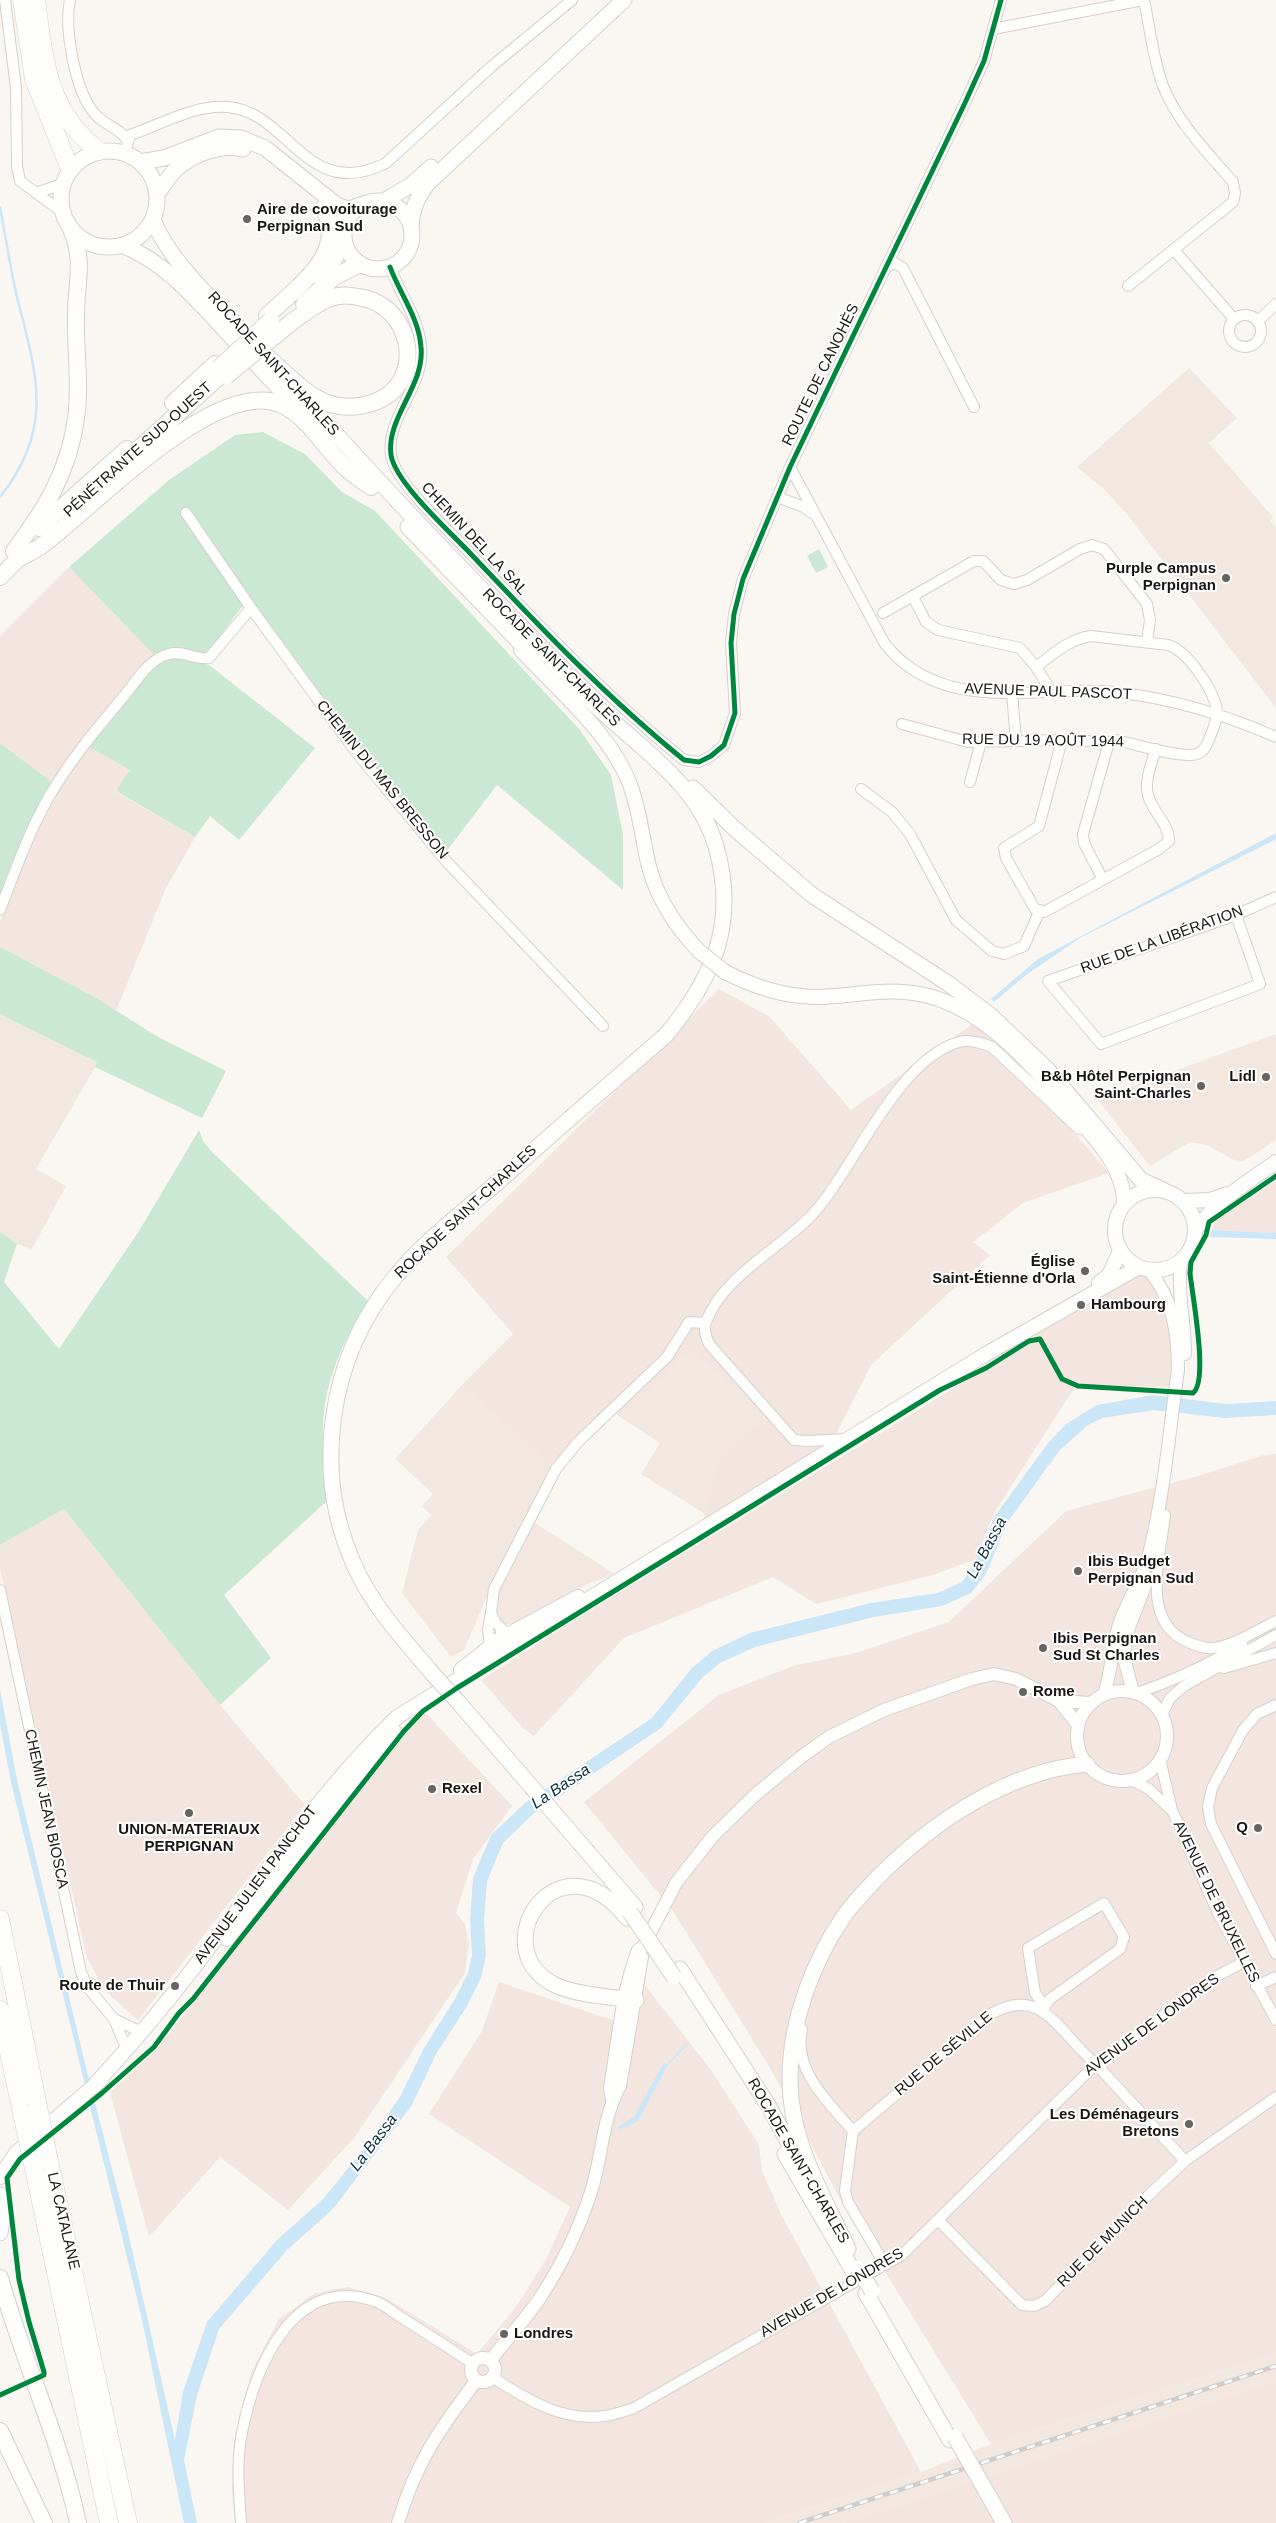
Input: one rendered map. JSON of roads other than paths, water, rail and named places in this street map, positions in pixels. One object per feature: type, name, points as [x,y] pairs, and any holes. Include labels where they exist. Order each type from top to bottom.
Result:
[{"type":"highway","points":[[22,0],[34,79],[66,176]]},
{"type":"highway","points":[[36,0],[45,70],[60,106],[75,129],[99,151]]},
{"type":"highway","points":[[277,321],[325,251],[329,241],[330,228],[324,207]]},
{"type":"highway","points":[[16,555],[52,497],[66,461],[76,418],[76,308],[80,267],[78,246],[71,229]]},
{"type":"highway","points":[[221,370],[277,321],[325,271],[335,258],[343,233]]},
{"type":"highway","points":[[221,370],[277,321],[334,278],[360,264]]},
{"type":"highway","points":[[267,357],[308,392],[325,402],[340,406],[360,407],[378,401],[391,392],[407,366],[405,337],[397,319],[382,305],[366,298],[348,295],[330,298],[277,321]]},
{"type":"highway","name":"PÉNÉTRANTE SUD-OUEST","points":[[0,564],[16,555],[202,392],[221,370]]},
{"type":"highway","name":"PÉNÉTRANTE SUD-OUEST","points":[[0,577],[16,555],[97,476],[221,370]]},
{"type":"highway","points":[[16,555],[40,547],[153,452],[208,415],[231,405],[248,401],[280,404],[293,411],[349,471],[371,487]]},
{"type":"highway","name":"LA CATALANE","points":[[0,1919],[49,2160],[128,2523]]},
{"type":"highway","name":"LA CATALANE","points":[[0,2010],[109,2523]]},
{"type":"highway","points":[[0,2278],[22,2346],[61,2453],[78,2523]]},
{"type":"highway","points":[[0,2431],[44,2523]]},
{"type":"main road","points":[[140,162],[164,158],[219,137],[241,138],[265,148],[338,206],[349,208],[368,202],[384,201],[411,185],[612,0]]},
{"type":"main road","points":[[157,194],[174,171],[191,159],[209,151],[232,146],[258,153],[324,207],[343,233],[348,253],[360,264],[369,268],[390,267],[406,255],[410,246],[412,210],[417,197],[427,184],[624,0]]},
{"type":"main road","points":[[126,146],[152,176],[157,194],[157,206],[153,219],[140,235],[122,245],[108,247],[94,245],[81,239],[71,229],[62,212],[60,198],[66,176],[88,154],[99,151],[126,146]]},
{"type":"main road","points":[[384,201],[401,210],[411,226]]},
{"type":"main road","points":[[343,233],[347,219],[360,205]]},
{"type":"main road","name":"ROCADE SAINT-CHARLES","points":[[153,219],[159,235],[176,259],[418,524],[595,705],[671,772],[705,818],[717,849],[724,901],[723,926],[717,952],[707,977],[688,1009],[666,1035],[562,1124],[415,1256],[396,1276],[378,1300],[356,1338],[344,1367],[331,1434],[331,1472],[334,1499],[348,1548],[356,1569],[375,1600],[432,1673],[560,1819],[677,1973],[768,2105],[848,2249],[856,2270]]},
{"type":"main road","name":"ROCADE SAINT-CHARLES","points":[[122,245],[143,253],[188,291],[474,598],[554,678],[651,766],[679,795],[698,824],[710,853],[713,871],[715,922],[704,967],[674,1014],[562,1124]]},
{"type":"main road","points":[[474,598],[612,750],[629,782],[650,868],[665,907],[681,932],[699,951],[725,972],[753,986],[785,995],[816,997],[895,992],[930,996],[962,1009],[1013,1048],[1042,1078],[1101,1148],[1124,1188],[1124,1203]]},
{"type":"main road","points":[[543,652],[645,742],[735,829],[812,895],[949,984],[990,1015],[1047,1069],[1142,1180],[1184,1201],[1210,1200],[1232,1192]]},
{"type":"main road","points":[[1195,1230],[1206,1215],[1232,1192],[1276,1162]]},
{"type":"main road","points":[[1163,1190],[1149,1189],[1136,1194],[1124,1203],[1117,1213],[1114,1226],[1115,1239],[1120,1251],[1128,1260],[1144,1268],[1166,1269],[1181,1260],[1192,1247],[1195,1230],[1192,1214],[1184,1201]]},
{"type":"main road","name":"AVENUE JULIEN PANCHOT","points":[[96,2084],[127,2050],[345,1770],[398,1717],[503,1640],[640,1568],[1073,1302],[1109,1275],[1120,1251]]},
{"type":"main road","name":"AVENUE JULIEN PANCHOT","points":[[1073,1302],[1144,1268]]},
{"type":"main road","name":"AVENUE JULIEN PANCHOT","points":[[0,2177],[17,2152],[76,2100],[122,2064],[152,2034],[352,1780],[400,1724],[426,1698],[474,1670],[503,1640]]},
{"type":"main road","points":[[848,2249],[806,2161],[792,2108],[790,2075],[794,2038],[806,1990],[827,1944],[844,1916],[898,1857],[966,1805],[1038,1773],[1062,1766],[1087,1764]]},
{"type":"main road","points":[[630,2000],[580,1992],[553,1984],[534,1967],[528,1954],[526,1925],[533,1909],[541,1900],[564,1887],[578,1886],[599,1892],[618,1906],[631,1912]]},
{"type":"main road","name":"ROCADE SAINT-CHARLES","points":[[677,1973],[869,2292],[953,2439],[998,2523]]},
{"type":"main road","name":"AVENUE JULIEN PANCHOT","points":[[0,2155],[76,2100]]},
{"type":"main road","points":[[0,2195],[3,2214],[0,2233]]},
{"type":"main road","name":"ROCADE SAINT-CHARLES","points":[[987,2500],[1004,2523]]},
{"type":"street","points":[[5,0],[16,88],[17,166],[20,181],[62,212]]},
{"type":"street","points":[[70,0],[68,35],[85,97],[94,113],[105,124],[123,134],[126,146]]},
{"type":"street","points":[[126,146],[130,135],[206,108],[229,107],[260,119],[312,162],[340,172],[367,172],[386,163],[492,66],[572,0]]},
{"type":"street","name":"ROUTE DE CANOHÈS","points":[[699,762],[711,756],[724,744],[734,713],[731,642],[734,614],[743,579],[776,497],[968,96],[984,60],[1001,0]]},
{"type":"street","points":[[992,29],[1144,0],[1158,70],[1164,88],[1178,114],[1233,182],[1235,193],[1233,202],[1128,286]]},
{"type":"street","points":[[36,193],[66,176]]},
{"type":"street","points":[[1174,250],[1234,320]]},
{"type":"street","points":[[886,267],[895,263],[903,268],[974,406]]},
{"type":"street","name":"CHEMIN DEL LA SAL","points":[[390,267],[414,319],[422,348],[420,369],[392,436],[391,454],[395,470],[448,530],[588,676],[684,760],[699,762]]},
{"type":"street","points":[[1258,321],[1276,304]]},
{"type":"street","points":[[1249,315],[1258,321],[1262,331],[1258,341],[1244,348],[1231,339],[1229,329],[1234,320],[1238,316],[1249,315]]},
{"type":"street","name":"AVENUE PAUL PASCOT","points":[[790,467],[885,644],[904,664],[931,680],[959,690],[1012,693],[1052,691],[1121,693],[1168,700],[1218,713],[1276,737]]},
{"type":"street","points":[[776,497],[804,507],[814,514]]},
{"type":"street","name":"CHEMIN DU MAS BRESSON","points":[[186,513],[251,608],[356,752],[446,860],[603,1026]]},
{"type":"street","points":[[884,613],[974,562],[983,560],[1001,580],[1014,584],[1027,580],[1080,549],[1092,545],[1104,549],[1147,604],[1150,620],[1147,642]]},
{"type":"street","points":[[913,596],[929,626],[938,630],[1020,648],[1052,691]]},
{"type":"street","points":[[0,910],[26,842],[50,796],[76,756],[152,662],[169,653],[182,654],[199,659],[209,658],[251,608]]},
{"type":"street","points":[[1036,667],[1063,646],[1079,638],[1091,636],[1168,645],[1183,654],[1212,693],[1218,713]]},
{"type":"street","points":[[1012,693],[1016,741]]},
{"type":"street","name":"RUE DU 19 AOÛT 1944","points":[[902,724],[968,742],[1062,740],[1109,742],[1117,740],[1183,754],[1196,754],[1206,748],[1218,713]]},
{"type":"street","points":[[1062,740],[1038,826],[1004,848],[1006,858],[1035,909],[1044,912],[1102,878],[1159,850],[1168,841],[1169,833],[1148,796],[1147,782],[1156,749]]},
{"type":"street","points":[[970,782],[981,742]]},
{"type":"street","points":[[1102,878],[1084,843],[1083,834],[1109,742]]},
{"type":"street","points":[[862,789],[882,803],[904,827],[956,920],[992,951],[1004,954],[1024,946],[1040,910]]},
{"type":"street","name":"RUE DE LA LIBÉRATION","points":[[1236,915],[1260,984],[1101,1044],[1048,981],[1236,915],[1276,897]]},
{"type":"street","points":[[850,1439],[794,1440],[709,1344],[705,1334],[705,1323],[723,1292],[819,1208],[869,1133],[914,1072],[937,1054],[960,1042],[977,1041],[992,1046],[1101,1148]]},
{"type":"street","points":[[1181,1260],[1178,1280],[1185,1336],[1157,1589],[1158,1607],[1165,1625],[1178,1638],[1212,1649],[1234,1642],[1276,1623]]},
{"type":"street","points":[[1144,1268],[1160,1283],[1173,1317],[1178,1347],[1179,1390]]},
{"type":"street","points":[[503,1640],[488,1629],[494,1589],[556,1469],[578,1442],[667,1357],[689,1322],[705,1323]]},
{"type":"street","points":[[1104,1695],[1111,1672],[1118,1628],[1147,1561],[1175,1419]]},
{"type":"street","points":[[1166,1515],[1152,1567],[1126,1635],[1124,1658],[1135,1693],[1151,1702],[1162,1715],[1167,1737],[1160,1759],[1153,1769],[1131,1780],[1107,1778],[1087,1764],[1080,1752],[1077,1739],[1078,1725],[1091,1703],[1104,1695],[1118,1691],[1135,1693],[1160,1686],[1214,1660],[1276,1623]]},
{"type":"street","name":"CHEMIN JEAN BIOSCA","points":[[0,1590],[81,1972],[88,1988],[114,2019],[127,2050]]},
{"type":"street","points":[[491,1614],[503,1640]]},
{"type":"street","points":[[1162,1715],[1170,1698],[1184,1686],[1276,1635]]},
{"type":"street","points":[[1213,1670],[1276,1653]]},
{"type":"street","points":[[490,2361],[539,2299],[573,2238],[596,2176],[612,2100],[620,2086],[630,2000],[643,1948],[676,1883],[712,1837],[755,1795],[801,1756],[829,1737],[884,1710],[972,1679],[994,1674],[1016,1679],[1059,1701],[1091,1703]]},
{"type":"street","points":[[1059,1701],[1078,1725]]},
{"type":"street","points":[[1276,1704],[1257,1714],[1243,1730],[1212,1788],[1208,1807],[1211,1824],[1276,1954]]},
{"type":"street","name":"AVENUE DE BRUXELLES","points":[[1160,1759],[1172,1810],[1218,1913],[1276,2020]]},
{"type":"street","name":"AVENUE DE BRUXELLES","points":[[1131,1780],[1158,1796],[1172,1810]]},
{"type":"street","points":[[1044,2009],[1050,1999],[1120,1949],[1124,1943],[1124,1937],[1104,1903],[1028,1948],[1035,1993],[1044,2009],[1080,2052],[1096,2064],[1185,2160]]},
{"type":"street","points":[[827,1944],[810,1995],[800,2036],[803,2060],[811,2080],[853,2131],[844,2191],[848,2202],[885,2265]]},
{"type":"street","name":"AVENUE DE LONDRES","points":[[492,2377],[527,2400],[548,2410],[570,2416],[604,2416],[634,2408],[902,2255],[1096,2064],[1217,1976],[1244,1962]]},
{"type":"street","points":[[1256,1986],[1276,1977]]},
{"type":"street","name":"RUE DE SÉVILLE","points":[[853,2131],[991,2014],[1003,2007],[1019,2003],[1044,2009]]},
{"type":"street","name":"CHEMIN JEAN BIOSCA","points":[[114,2019],[141,2032]]},
{"type":"street","name":"RUE DE MUNICH","points":[[938,2220],[1022,2305],[1034,2306],[1045,2301],[1133,2210],[1185,2160],[1276,2097]]},
{"type":"street","points":[[241,2523],[238,2477],[239,2459],[242,2433],[254,2384],[282,2330],[306,2306],[327,2298],[346,2296],[377,2302],[472,2364]]},
{"type":"street","points":[[481,2358],[490,2361],[494,2368],[492,2377],[485,2382],[476,2381],[471,2373],[472,2364],[481,2358]]},
{"type":"street","points":[[398,2523],[409,2486],[426,2452],[476,2381]]},
{"type":"water","points":[[1276,833],[1276,839],[1080,938],[1026,975],[994,1002],[991,999],[1038,959]]},
{"type":"water","points":[[1212,1230],[1276,1233],[1276,1239],[1210,1237]]},
{"type":"water","name":"La Bassa","points":[[1153,1395],[1226,1404],[1276,1401],[1276,1415],[1225,1418],[1154,1410],[1102,1418],[1088,1425],[1059,1451],[1007,1523],[986,1574],[971,1593],[942,1606],[874,1617],[755,1647],[720,1663],[702,1678],[661,1728],[533,1814],[503,1843],[487,1881],[484,1920],[486,1956],[481,1978],[467,2006],[436,2054],[412,2105],[333,2209],[287,2250],[219,2329],[197,2395],[184,2460],[197,2523],[184,2523],[141,2315],[11,1782],[0,1724],[0,1690],[17,1780],[88,2076],[125,2219],[175,2440],[183,2392],[207,2322],[277,2240],[323,2199],[359,2155],[400,2097],[424,2048],[455,1999],[468,1973],[472,1955],[470,1920],[473,1878],[491,1835],[525,1803],[652,1718],[692,1668],[712,1651],[750,1633],[871,1603],[938,1593],[962,1582],[973,1567],[995,1516],[1048,1443],[1066,1424],[1097,1405]]},
{"type":"water","points":[[685,2042],[688,2044],[667,2066],[638,2121],[618,2131],[619,2126],[634,2117],[663,2064],[666,2065],[686,2044]]},
{"type":"waterway","points":[[0,207],[16,293],[30,348],[36,398],[35,423],[29,447],[18,471],[0,497]]},
{"type":"railway","points":[[799,2523],[1276,2366]]},
{"type":"place","name":"Aire de covoiturage Perpignan Sud","points":[[247,219]]},
{"type":"place","name":"Purple Campus Perpignan","points":[[1226,578]]},
{"type":"place","name":"Lidl","points":[[1266,1077]]},
{"type":"place","name":"B&b Hôtel Perpignan Saint-Charles","points":[[1201,1086]]},
{"type":"place","name":"Église Saint-Étienne d'Orla","points":[[1085,1271]]},
{"type":"place","name":"Hambourg","points":[[1081,1305]]},
{"type":"place","name":"Ibis Budget Perpignan Sud","points":[[1078,1571]]},
{"type":"place","name":"Ibis Perpignan Sud St Charles","points":[[1043,1648]]},
{"type":"place","name":"Rome","points":[[1023,1692]]},
{"type":"place","name":"Rexel","points":[[432,1789]]},
{"type":"place","name":"UNION-MATERIAUX PERPIGNAN","points":[[189,1813]]},
{"type":"place","name":"Q","points":[[1258,1828]]},
{"type":"place","name":"Route de Thuir","points":[[175,1986]]},
{"type":"place","name":"Les Déménageurs Bretons","points":[[1189,2124]]},
{"type":"place","name":"Londres","points":[[504,2334]]}]
